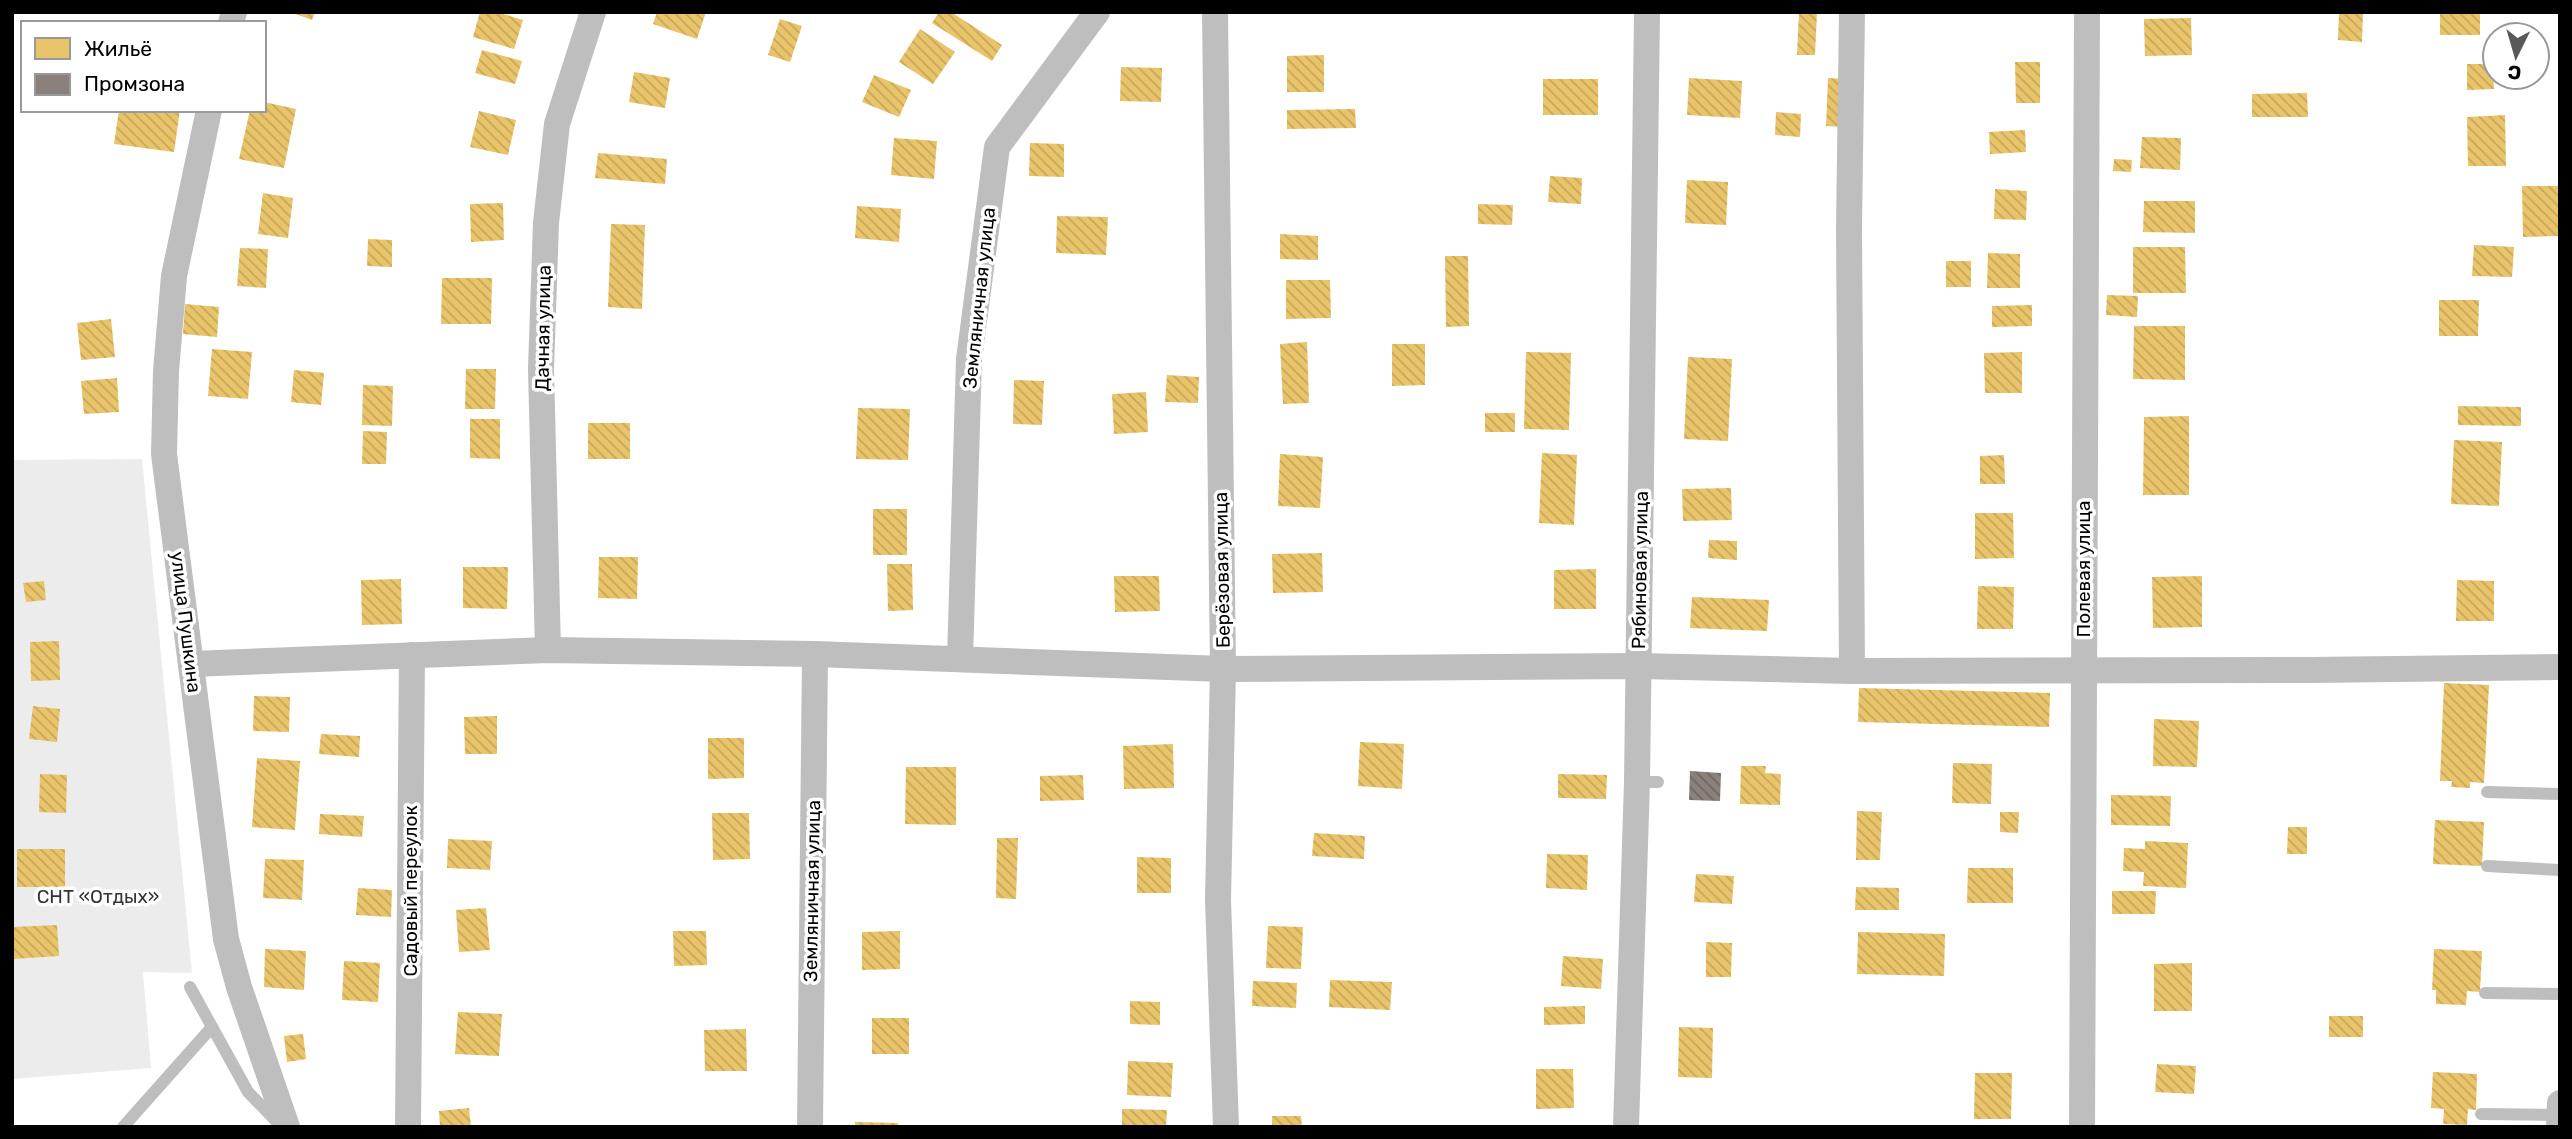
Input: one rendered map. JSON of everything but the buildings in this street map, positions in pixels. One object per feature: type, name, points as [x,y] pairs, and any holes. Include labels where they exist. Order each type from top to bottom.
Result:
[{"type":"street","name":"Дачная улица","points":[[548,650],[541,369],[546,223],[556,124],[593,12]]},
{"type":"street","name":"Земляничная улица","points":[[960,659],[969,359],[996,147],[1097,12]]},
{"type":"street","name":"Берёзовая улица","points":[[1214,12],[1223,669],[1217,900],[1226,1127]]},
{"type":"street","name":"Рябиновая улица","points":[[1626,1127],[1647,782],[1639,666],[1647,12]]},
{"type":"street","points":[[1852,12],[1849,229],[1852,671]]},
{"type":"street","name":"Полевая улица","points":[[2082,1127],[2087,12]]},
{"type":"street","name":"улица Пушкина","points":[[209,112],[174,276],[166,371],[164,454],[226,939],[239,987],[287,1127]]},
{"type":"street","points":[[191,664],[548,650],[815,654],[1223,669],[1639,666],[1852,671],[2560,667]]},
{"type":"street","name":"Земляничная улица","points":[[810,1127],[815,654]]},
{"type":"street","name":"Садовый переулок","points":[[408,1127],[412,655]]},
{"type":"street","points":[[2559,1127],[2560,1103]]},
{"type":"lane","points":[[2487,792],[2560,794]]},
{"type":"lane","points":[[2487,866],[2560,870]]},
{"type":"lane","points":[[190,987],[248,1092],[282,1127]]},
{"type":"lane","points":[[2485,993],[2560,994]]},
{"type":"lane","points":[[123,1127],[212,1027]]},
{"type":"lane","points":[[2481,1114],[2559,1115]]},
{"type":"green space","name":"СНТ «Отдых»","points":[[142,459],[192,973],[143,972],[151,1068],[12,1079],[12,460]]}]
